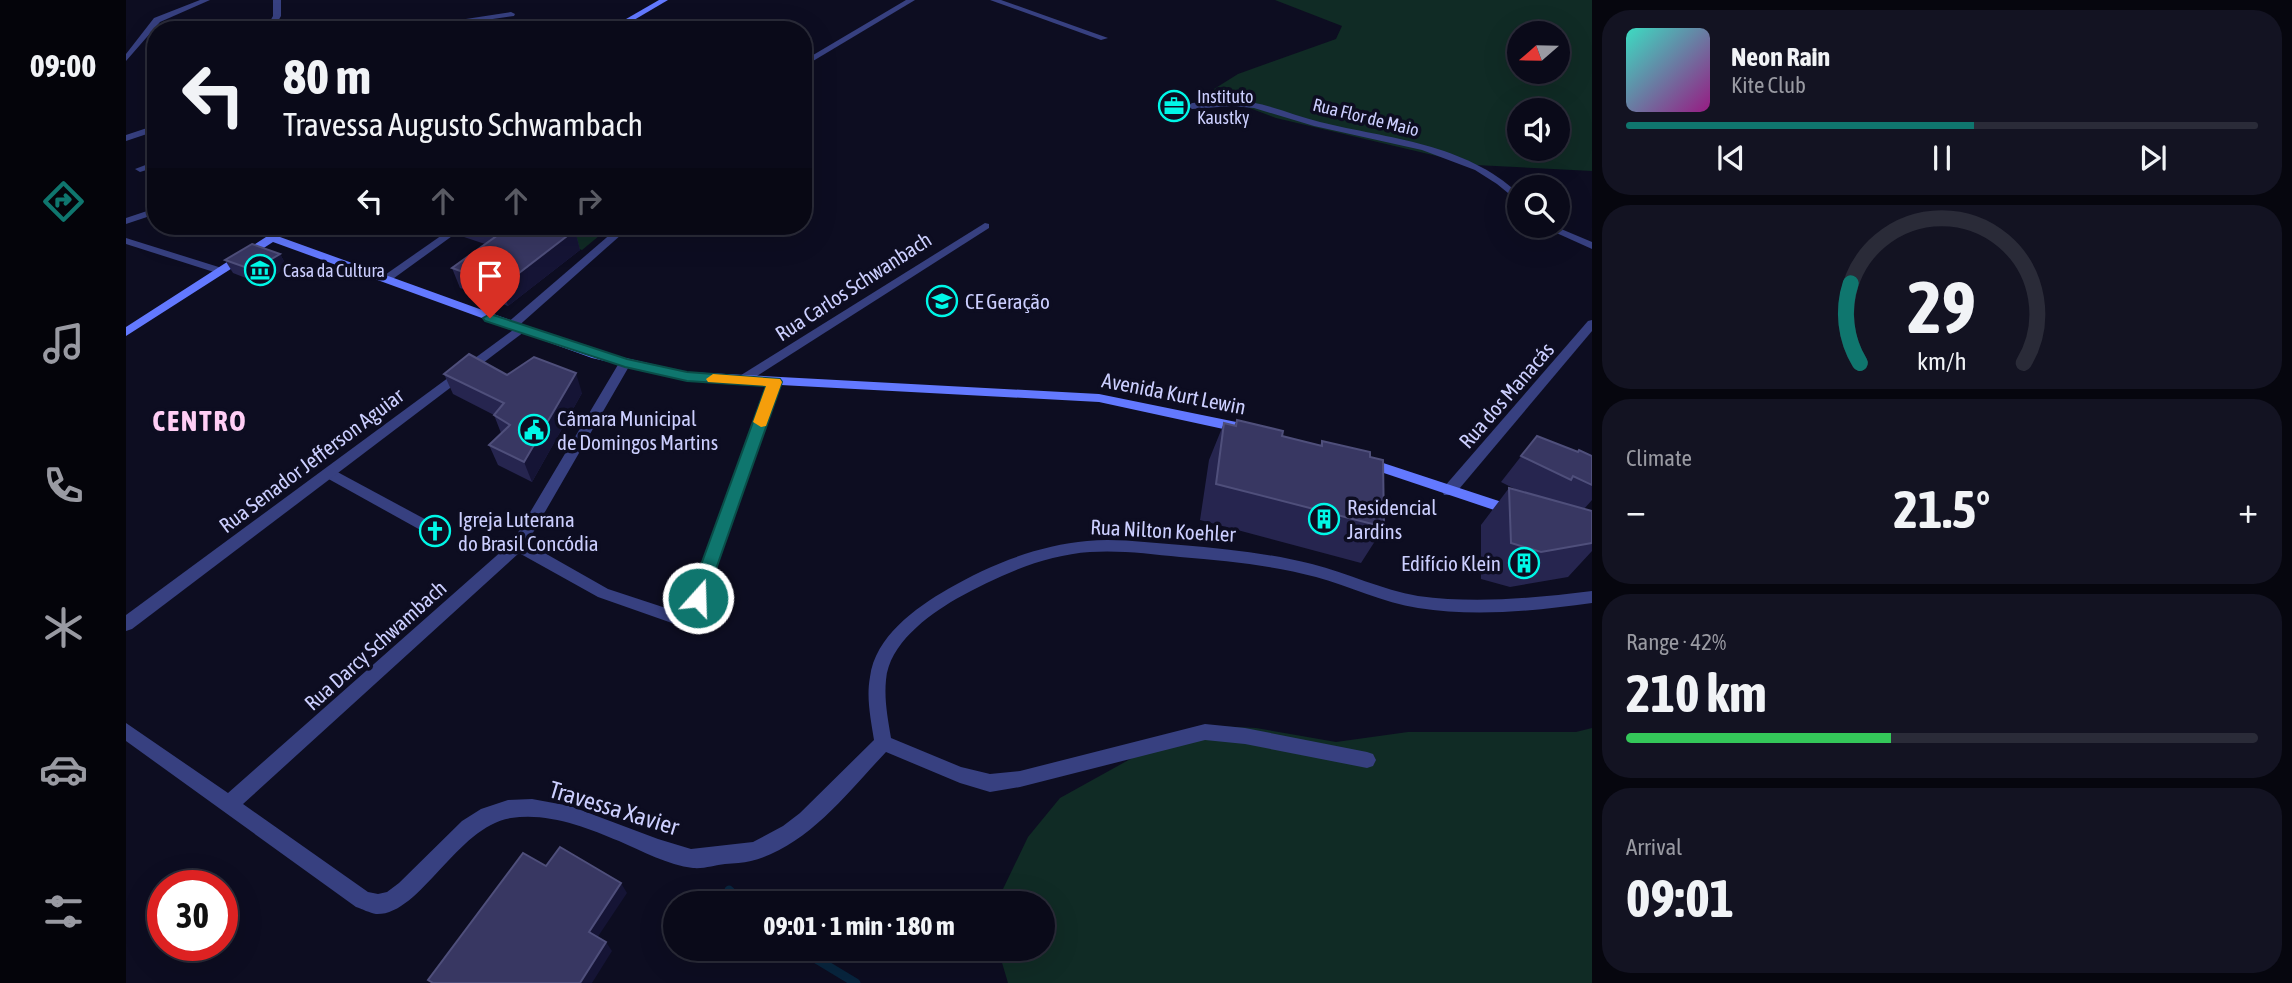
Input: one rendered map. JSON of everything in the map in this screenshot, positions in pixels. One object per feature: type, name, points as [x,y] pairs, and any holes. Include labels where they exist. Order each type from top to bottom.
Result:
[{"type":"main road","points":[[627,21],[664,0]]},
{"type":"main road","points":[[126,332],[276,235]]},
{"type":"main road","name":"Avenida Kurt Lewin","points":[[272,238],[515,327],[625,363],[687,376],[1099,398],[1186,414],[1260,432]]},
{"type":"main road","points":[[1346,456],[1532,517]]},
{"type":"street","points":[[156,21],[206,0]]},
{"type":"street","points":[[274,21],[277,16],[277,0]]},
{"type":"street","points":[[812,60],[911,0]]},
{"type":"street","points":[[994,0],[1104,38]]},
{"type":"street","points":[[458,21],[511,13]]},
{"type":"street","points":[[126,59],[147,33]]},
{"type":"street","name":"Rua Flor de Maio","points":[[1192,106],[1247,104],[1317,124],[1445,154],[1466,161],[1507,186]]},
{"type":"street","points":[[126,138],[147,131]]},
{"type":"street","points":[[140,169],[147,167]]},
{"type":"street","points":[[126,221],[147,214]]},
{"type":"street","name":"Rua Carlos Schwanbach","points":[[742,380],[985,226]]},
{"type":"street","points":[[386,279],[448,235]]},
{"type":"street","name":"Rua Senador Jefferson Aguiar","points":[[126,624],[330,473],[515,327],[616,235]]},
{"type":"street","points":[[1570,236],[1592,246]]},
{"type":"street","points":[[126,241],[221,271]]},
{"type":"street","name":"Rua dos Manacás","points":[[1449,491],[1592,324]]},
{"type":"street","name":"Rua Darcy Schwambach","points":[[228,805],[518,545],[625,363]]},
{"type":"street","points":[[518,545],[603,593],[689,622],[775,382]]},
{"type":"street","points":[[330,473],[429,528]]},
{"type":"street","name":"Rua Nilton Koehler","points":[[883,743],[877,690],[882,660],[902,634],[933,604],[974,583],[1016,564],[1076,548],[1147,548],[1262,558],[1318,571],[1415,601],[1459,606],[1515,607],[1592,597]]},
{"type":"street","name":"Travessa Xavier","points":[[126,731],[363,900],[378,904],[392,899],[408,887],[459,832],[478,818],[493,811],[512,808],[544,809],[580,818],[692,858],[754,850],[788,832],[814,813],[883,743]]},
{"type":"street","points":[[883,743],[960,775],[990,783],[1020,779],[1205,732],[1245,736],[1367,760]]},
{"type":"green space","points":[[1275,0],[1592,0],[1592,171],[1475,165],[1276,118],[1218,96],[1214,89],[1238,74],[1336,39],[1342,26]]},
{"type":"green space","points":[[538,235],[600,235],[582,250]]},
{"type":"green space","points":[[1216,726],[1256,728],[1336,742],[1408,732],[1576,732],[1592,728],[1592,983],[1008,983],[1002,961],[1055,961],[1055,891],[1003,891],[1028,837],[1060,798],[1152,747]]},
{"type":"building","points":[[498,235],[568,235],[502,286],[452,268]]},
{"type":"building","points":[[252,244],[280,254],[253,270],[225,260]]},
{"type":"building","points":[[469,354],[507,375],[534,357],[576,373],[524,462],[489,445],[510,425],[494,415],[504,403],[444,374]]},
{"type":"building","points":[[1237,420],[1283,431],[1282,436],[1322,446],[1322,441],[1370,452],[1370,457],[1383,460],[1384,527],[1216,484],[1224,423],[1236,426]]},
{"type":"building","points":[[1537,436],[1592,456],[1592,485],[1573,476],[1571,480],[1521,456]]},
{"type":"building","points":[[1509,488],[1592,511],[1592,543],[1541,552],[1511,543]]},
{"type":"building","points":[[560,847],[621,883],[589,932],[606,942],[580,983],[433,983],[428,980],[523,853],[546,866]]},
{"type":"waterway","points":[[820,961],[856,983]]},
{"type":"slow traffic","points":[[713,379],[775,382],[761,422]]},
{"type":"place","name":"Instituto Kaustky","points":[[1174,106]]},
{"type":"place","name":"Casa da Cultura","points":[[260,270]]},
{"type":"place","name":"CE Geração","points":[[942,301]]},
{"type":"place","name":"Câmara Municipal de Domingos Martins","points":[[534,430]]},
{"type":"place","name":"Residencial Jardins","points":[[1324,519]]},
{"type":"place","name":"Igreja Luterana do Brasil Concódia","points":[[435,531]]},
{"type":"place","name":"Edifício Klein","points":[[1524,563]]},
{"type":"district","name":"CENTRO","points":[[200,421]]},
{"type":"route","points":[[490,318],[625,363],[687,376],[775,382],[698,598]]}]
